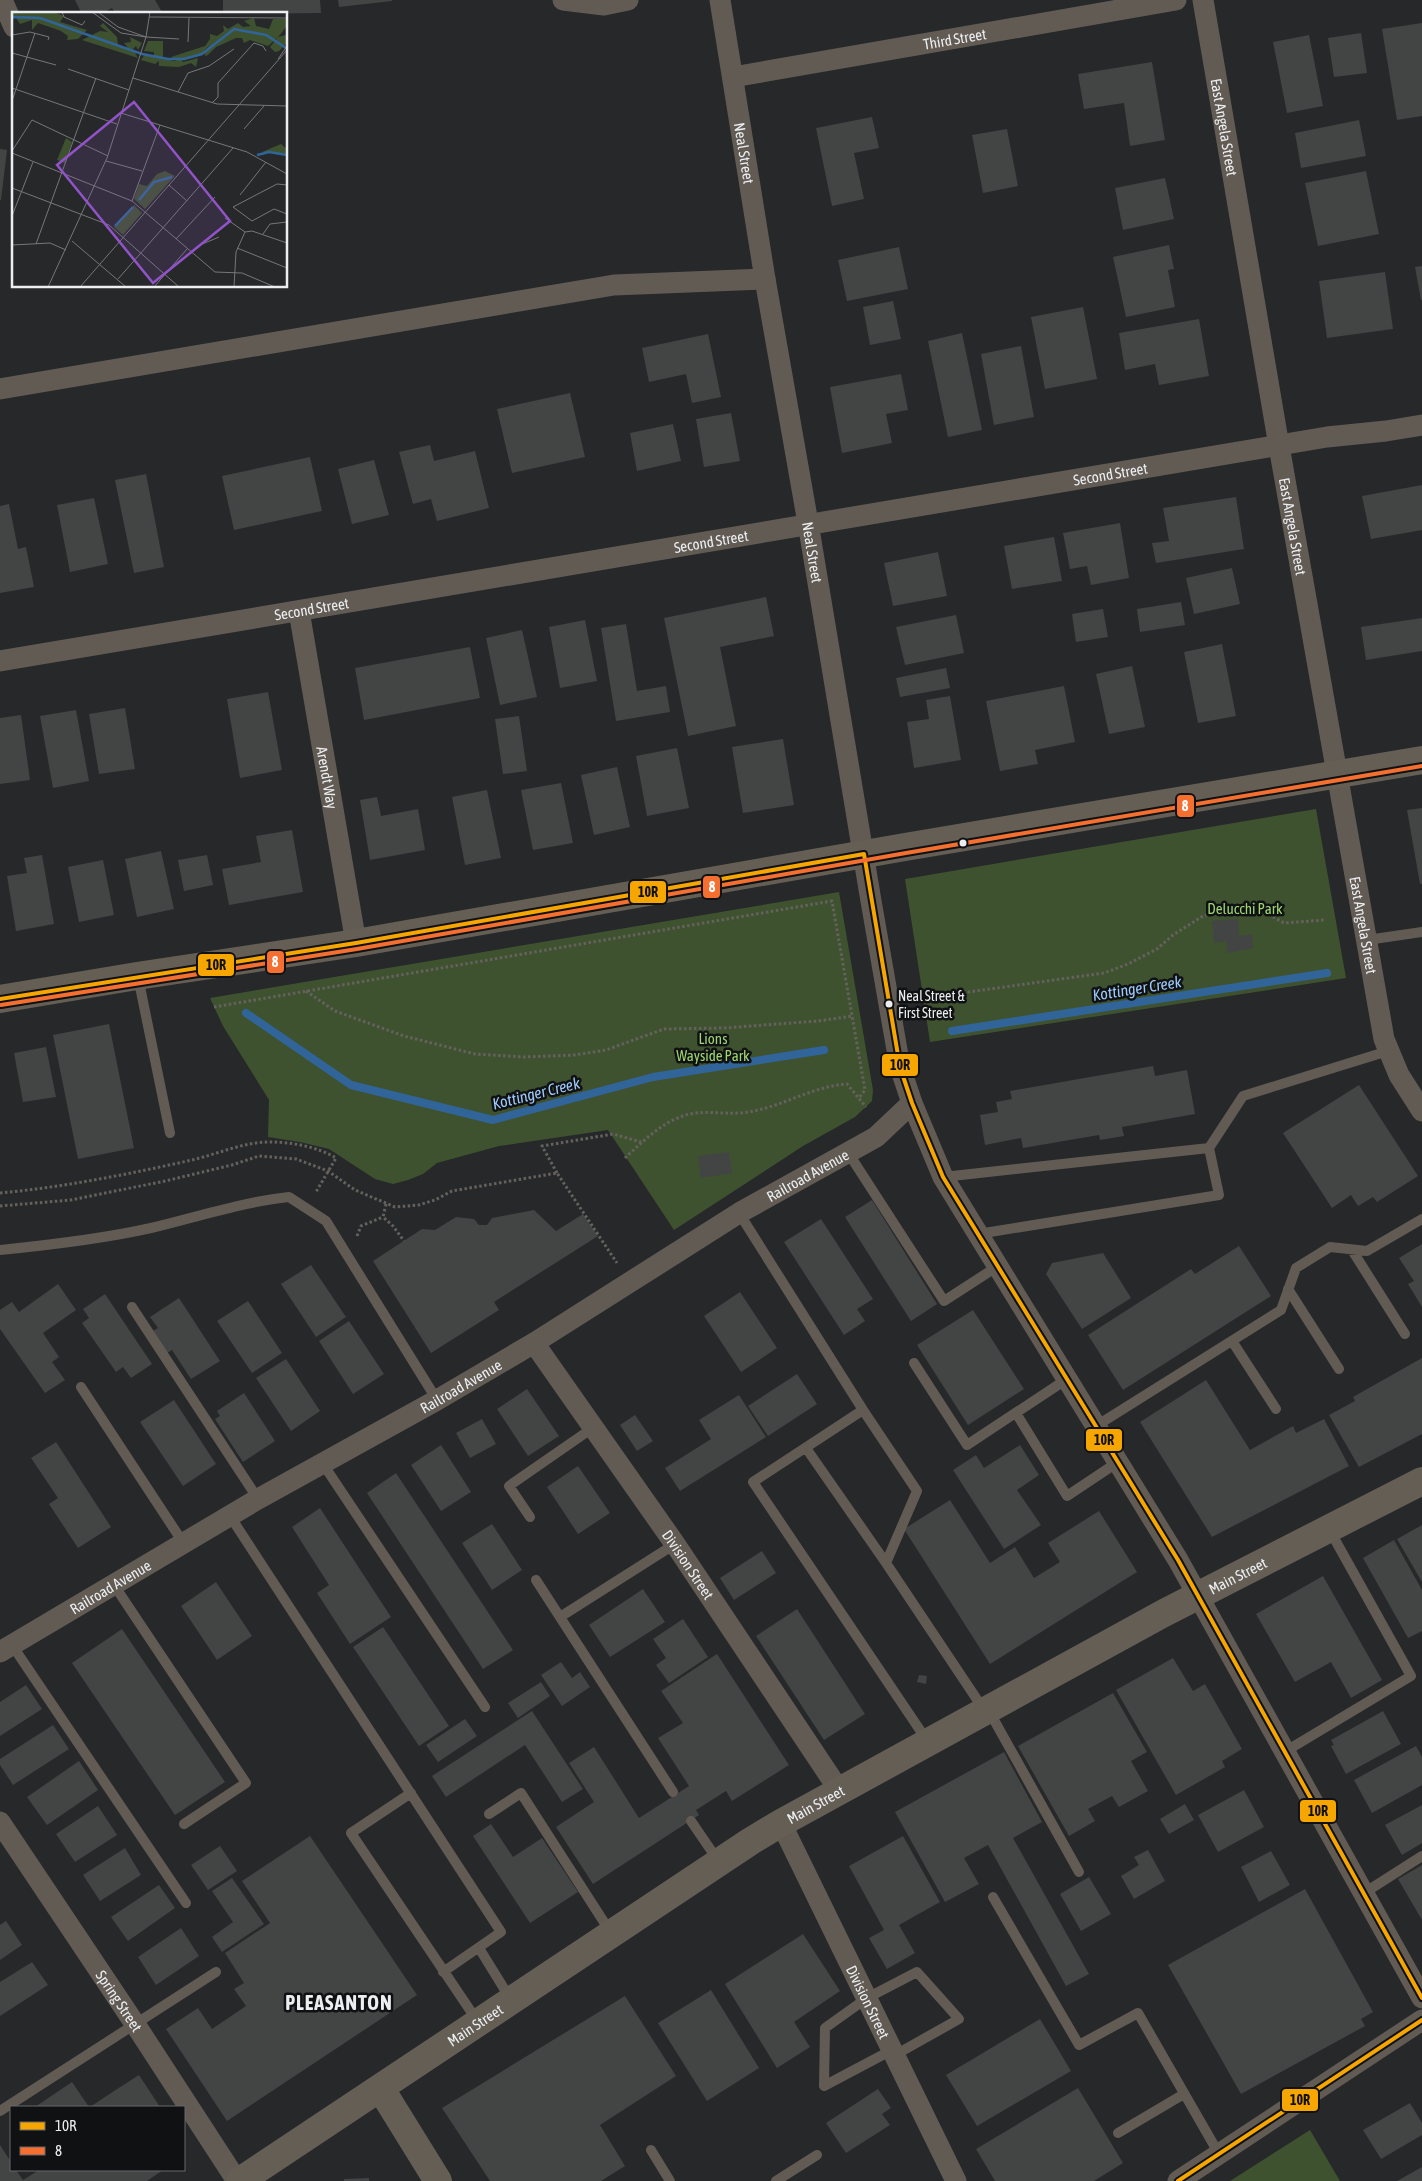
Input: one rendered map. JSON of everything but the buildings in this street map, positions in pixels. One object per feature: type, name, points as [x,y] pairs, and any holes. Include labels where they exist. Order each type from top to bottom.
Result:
[{"type":"street","points":[[2,0],[12,22]]},
{"type":"street","points":[[563,0],[604,5],[628,0]]},
{"type":"street","name":"Neal Street","points":[[720,0],[765,279],[900,1067],[912,1103],[943,1176],[1198,1595],[1422,1998]]},
{"type":"street","name":"Third Street","points":[[733,77],[1176,0]]},
{"type":"street","name":"East Angela Street","points":[[1203,0],[1279,446],[1388,1051],[1399,1075],[1422,1111]]},
{"type":"street","points":[[0,389],[614,285],[765,279]]},
{"type":"street","name":"Second Street","points":[[0,660],[1326,437],[1422,425]]},
{"type":"street","name":"Arendt Way","points":[[299,611],[356,943]]},
{"type":"street","points":[[0,999],[356,943],[864,854],[1422,760]]},
{"type":"street","name":"Railroad Avenue","points":[[6,1649],[258,1499],[438,1400],[534,1343],[739,1213],[847,1151],[876,1137],[912,1103]]},
{"type":"street","name":"Division Street","points":[[534,1343],[675,1544],[839,1790]]},
{"type":"street","name":"Main Street","points":[[238,2181],[381,2088],[719,1862],[781,1823],[1198,1595],[1422,1481]]},
{"type":"street","name":"Spring Street","points":[[0,1822],[238,2181]]},
{"type":"street","name":"Division Street","points":[[781,1823],[956,2181]]},
{"type":"street","points":[[1178,2181],[1422,2020]]},
{"type":"street","points":[[381,2088],[438,2181]]},
{"type":"lane","points":[[1367,940],[1422,932]]},
{"type":"lane","points":[[137,976],[170,1133]]},
{"type":"lane","points":[[978,1234],[1219,1196],[1208,1148],[1243,1096],[1388,1051]]},
{"type":"lane","points":[[943,1176],[1208,1148]]},
{"type":"lane","points":[[847,1151],[944,1301],[998,1266]]},
{"type":"lane","points":[[0,1250],[40,1246],[150,1228],[254,1201],[289,1197],[326,1221],[438,1400]]},
{"type":"lane","points":[[739,1213],[917,1492],[886,1563]]},
{"type":"lane","points":[[1096,1426],[1281,1310],[1296,1268],[1330,1247],[1366,1251],[1422,1218]]},
{"type":"lane","points":[[1352,1250],[1405,1334]]},
{"type":"lane","points":[[1288,1289],[1339,1369]]},
{"type":"lane","points":[[132,1307],[258,1499]]},
{"type":"lane","points":[[1232,1341],[1276,1409]]},
{"type":"lane","points":[[914,1363],[967,1445],[1067,1379]]},
{"type":"lane","points":[[81,1387],[184,1544]]},
{"type":"lane","points":[[863,1410],[753,1482],[928,1742]]},
{"type":"lane","points":[[1016,1413],[1067,1496],[1118,1462]]},
{"type":"lane","points":[[530,1517],[509,1486],[594,1427]]},
{"type":"lane","points":[[806,1448],[986,1710],[1079,1872]]},
{"type":"lane","points":[[323,1464],[485,1707]]},
{"type":"lane","points":[[230,1516],[501,1932],[443,1972]]},
{"type":"lane","points":[[1286,1751],[1411,1676],[1329,1529]]},
{"type":"lane","points":[[560,1617],[675,1544]]},
{"type":"lane","points":[[536,1580],[673,1792]]},
{"type":"lane","points":[[114,1585],[246,1783],[184,1824]]},
{"type":"lane","points":[[6,1649],[186,1903]]},
{"type":"lane","points":[[410,1793],[351,1833],[478,2023]]},
{"type":"lane","points":[[489,1814],[521,1793],[611,1934]]},
{"type":"lane","points":[[691,1821],[719,1862]]},
{"type":"lane","points":[[1364,1893],[1422,1856]]},
{"type":"lane","points":[[992,1897],[1078,2045],[1138,2014],[1219,2154]]},
{"type":"lane","points":[[479,1948],[512,2001]]},
{"type":"lane","points":[[0,2111],[216,1972]]},
{"type":"lane","points":[[917,1972],[958,2019],[824,2086],[825,2028],[867,1998],[917,1972]]},
{"type":"lane","points":[[1118,2133],[1184,2094]]},
{"type":"lane","points":[[651,2150],[670,2181]]},
{"type":"lane","points":[[776,2181],[817,2155]]},
{"type":"path","points":[[214,1007],[832,901],[865,1090],[858,1099]]},
{"type":"path","points":[[933,997],[1104,973],[1128,964],[1157,949],[1203,916],[1230,910],[1246,908],[1268,914],[1284,923],[1325,920]]},
{"type":"path","points":[[305,991],[335,1011],[404,1036],[475,1054],[524,1057],[574,1055],[606,1050],[664,1029],[724,1028],[818,1021],[853,1016]]},
{"type":"path","points":[[625,1158],[642,1142],[680,1117],[699,1113],[747,1113],[832,1085],[847,1084],[866,1107]]},
{"type":"path","points":[[629,1282],[582,1208],[557,1173],[542,1146],[613,1134],[642,1142]]},
{"type":"path","points":[[0,1193],[40,1189],[135,1172],[203,1158],[235,1148],[270,1142],[307,1146],[328,1153],[336,1158],[306,1208]]},
{"type":"path","points":[[0,1206],[71,1200],[165,1181],[232,1165],[259,1156],[296,1159],[328,1171],[355,1190],[395,1207],[419,1205],[435,1200],[452,1191],[557,1173]]},
{"type":"path","points":[[346,1254],[356,1244],[362,1226],[382,1217],[386,1204]]},
{"type":"path","points":[[382,1217],[393,1226],[404,1241]]},
{"type":"green space","name":"Delucchi Park","points":[[1316,809],[1346,978],[930,1042],[905,879]]},
{"type":"green space","name":"Lions Wayside Park","points":[[839,892],[873,1090],[872,1101],[855,1117],[803,1146],[674,1230],[608,1130],[499,1146],[437,1163],[423,1174],[393,1184],[375,1179],[329,1149],[268,1137],[269,1100],[223,1026],[210,998]]},
{"type":"green space","points":[[1310,2130],[1340,2181],[1230,2181]]},
{"type":"waterway","name":"Kottinger Creek","points":[[952,1031],[1327,973]]},
{"type":"waterway","name":"Kottinger Creek","points":[[246,1013],[351,1085],[493,1120],[653,1077],[824,1050]]},
{"type":"transit line","name":"8","points":[[1,1005],[357,949],[906,853],[1422,766]]},
{"type":"transit line","name":"10R","points":[[864,854],[900,1067],[912,1103],[943,1177],[1178,1560],[1422,1998]]},
{"type":"transit line","name":"10R","points":[[0,999],[356,943],[864,854]]},
{"type":"transit line","name":"10R","points":[[1178,2181],[1422,2020]]},
{"type":"place","name":"Neal Street & First Street","points":[[889,1004]]},
{"type":"district","name":"PLEASANTON","points":[[339,2002]]}]
